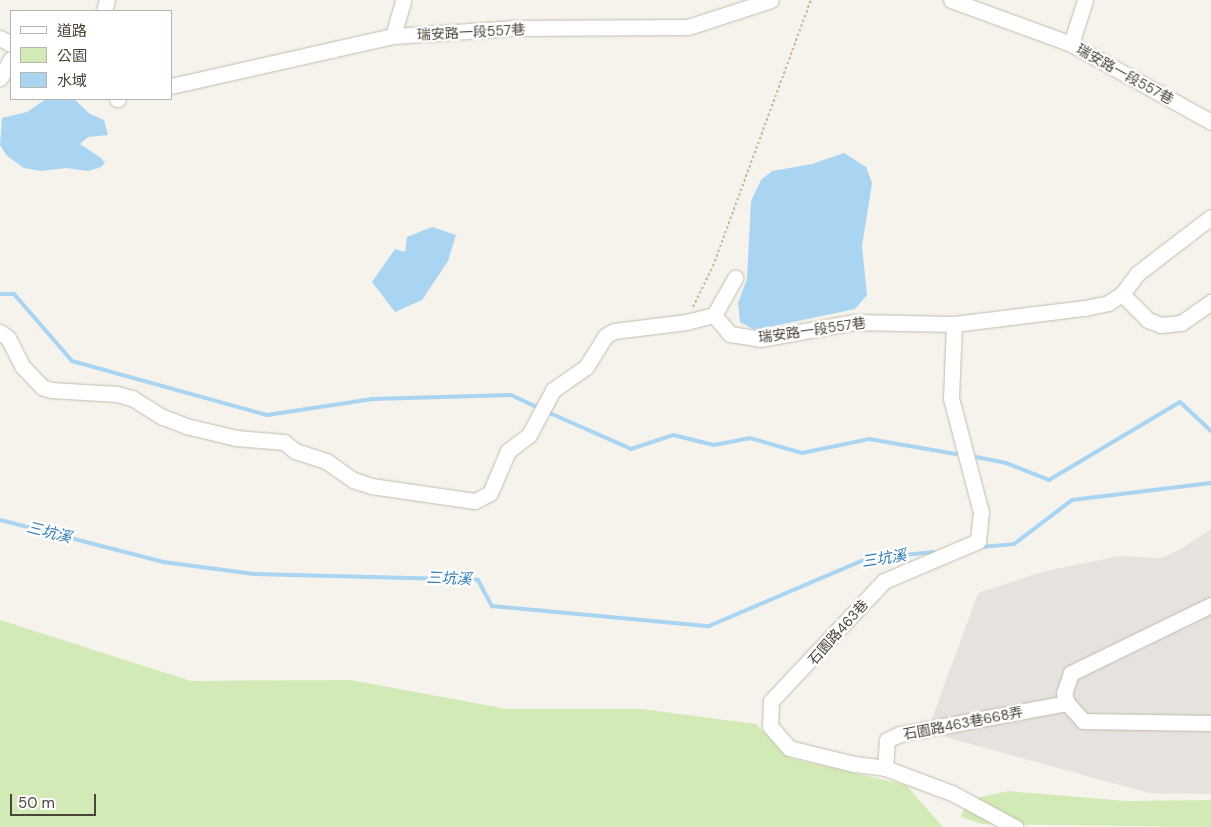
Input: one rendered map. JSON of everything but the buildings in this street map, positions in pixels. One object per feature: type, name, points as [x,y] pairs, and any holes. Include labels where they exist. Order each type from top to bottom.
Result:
[{"type":"street","points":[[393,36],[403,0]]},
{"type":"street","name":"瑞安路一段557巷","points":[[172,86],[393,36],[512,28],[688,27],[771,0]]},
{"type":"street","name":"瑞安路一段557巷","points":[[951,0],[1071,44],[1211,122]]},
{"type":"street","points":[[1071,44],[1085,0]]},
{"type":"street","points":[[0,78],[10,61]]},
{"type":"street","points":[[1211,217],[1138,273],[1122,294],[1148,320],[1161,325],[1181,323],[1211,302]]},
{"type":"street","points":[[0,332],[8,338],[22,366],[42,386],[51,390],[117,394],[132,398],[163,417],[186,426],[243,439],[284,442],[294,451],[326,461],[353,480],[426,497],[475,501],[484,498],[495,484],[508,451],[514,444],[529,435],[543,409],[560,384],[586,367],[595,357],[605,336],[632,327],[686,322],[714,315],[735,278]]},
{"type":"street","name":"瑞安路一段557巷","points":[[714,315],[730,334],[760,340],[856,322],[954,324],[1085,308],[1108,303],[1122,294]]},
{"type":"street","name":"石園路463巷","points":[[954,324],[951,398],[981,512],[978,541],[884,581],[771,701],[770,726],[789,748],[854,764],[885,768],[952,793],[1014,827]]},
{"type":"street","points":[[1211,605],[1072,673],[1064,693],[1067,703],[1082,721],[1211,723]]},
{"type":"street","name":"石園路463巷668弄","points":[[885,768],[888,740],[900,734],[1067,703]]},
{"type":"path","points":[[686,322],[713,266],[811,0]]},
{"type":"shaded area","points":[[1211,529],[1211,794],[1149,793],[927,732],[978,593],[1042,572],[1119,556],[1161,558],[1179,550]]},
{"type":"green space","points":[[0,620],[191,681],[351,680],[507,709],[642,709],[756,724],[789,758],[906,785],[943,827],[0,827]]},
{"type":"green space","points":[[1008,791],[1127,801],[1211,800],[1211,827],[982,824],[961,817],[968,800]]},
{"type":"water","points":[[45,100],[75,100],[90,114],[104,120],[108,135],[88,137],[80,144],[101,158],[105,163],[101,167],[88,171],[66,168],[41,171],[24,168],[7,156],[0,145],[2,118],[27,112]]},
{"type":"water","points":[[844,153],[866,167],[872,183],[862,246],[867,295],[855,309],[755,330],[740,322],[738,303],[747,279],[751,201],[761,180],[772,171],[812,164]]},
{"type":"water","points":[[432,227],[456,235],[448,261],[422,300],[395,312],[372,282],[395,249],[405,252],[407,237]]},
{"type":"waterway","points":[[0,294],[14,294],[72,361],[267,415],[373,399],[511,395],[539,408]]},
{"type":"waterway","points":[[976,457],[1006,463],[1049,480],[1180,402],[1211,431]]},
{"type":"waterway","points":[[545,411],[631,449],[673,435],[714,445],[750,438],[802,453],[869,439],[956,454]]},
{"type":"waterway","name":"三坑溪","points":[[981,547],[1014,544],[1072,500],[1211,483]]},
{"type":"waterway","name":"三坑溪","points":[[0,520],[163,562],[254,574],[478,580],[492,606],[709,626],[866,559],[934,552]]}]
